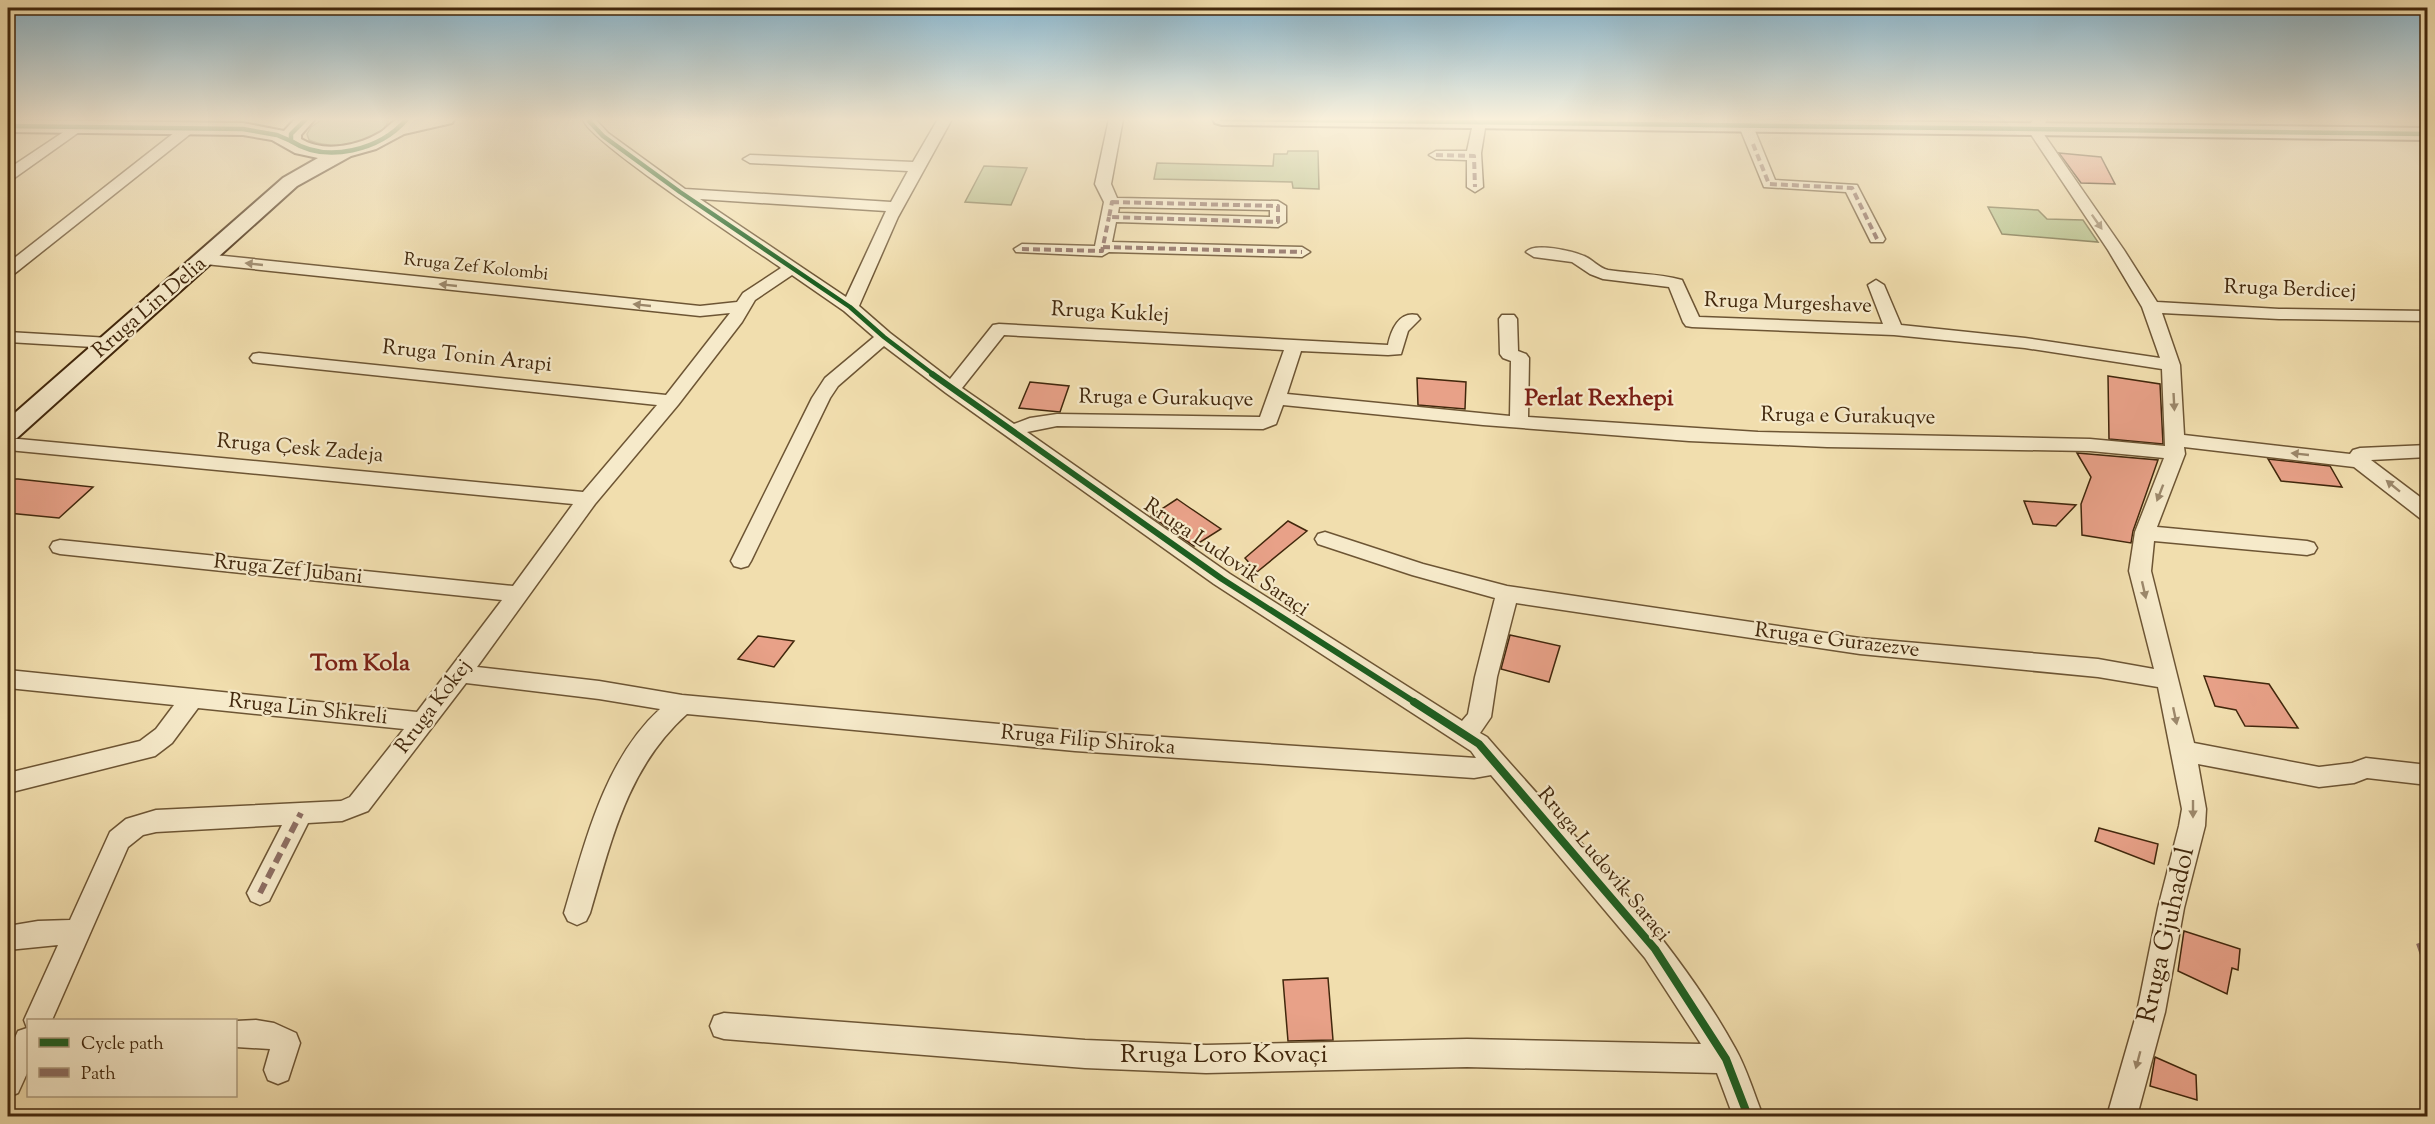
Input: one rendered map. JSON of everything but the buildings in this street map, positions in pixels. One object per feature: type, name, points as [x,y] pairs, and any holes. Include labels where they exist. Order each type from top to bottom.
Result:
[{"type":"main road","name":"Rruga Lin Delia","points":[[8,432],[206,259],[300,171]]},
{"type":"main road","name":"Rruga Lin Delia","points":[[290,182],[309,171]]},
{"type":"street","points":[[8,271],[134,171]]},
{"type":"street","name":"Rruga Ludovik Saraçi","points":[[652,171],[850,307],[884,337],[952,388],[1222,579],[1479,744],[1655,950],[1686,994],[1726,1059],[1748,1116]]},
{"type":"street","points":[[850,307],[890,217],[917,171]]},
{"type":"street","points":[[1022,249],[1102,251],[1110,210],[1103,184],[1106,171]]},
{"type":"street","points":[[1474,171],[1475,187]]},
{"type":"street","points":[[1766,171],[1769,184],[1852,188],[1876,240]]},
{"type":"street","name":"Rruga Gjuhadol","points":[[2067,171],[2151,307],[2171,364],[2175,447],[2145,532],[2140,571],[2168,680],[2192,790],[2192,826],[2171,908],[2151,1012],[2122,1116]]},
{"type":"street","points":[[680,192],[897,207]]},
{"type":"street","points":[[1278,206],[1278,222],[1110,210],[1278,206]]},
{"type":"street","points":[[1103,247],[1302,252]]},
{"type":"street","name":"Rruga Murgeshave","points":[[1534,252],[1577,259],[1594,271],[1603,274],[1663,280],[1676,284],[1692,322],[1894,330],[2025,343],[2171,364]]},
{"type":"street","name":"Rruga Zef Kolombi","points":[[206,259],[700,311],[742,307]]},
{"type":"street","name":"Rruga Kokej","points":[[38,1019],[119,840],[135,827],[156,821],[342,811],[359,804],[424,722],[588,499],[671,401],[736,318],[742,307],[764,284],[791,268]]},
{"type":"street","name":"Rruga Murgeshave","points":[[1876,285],[1894,330]]},
{"type":"street","name":"Rruga Berdicej","points":[[2151,307],[2279,314],[2427,316]]},
{"type":"street","name":"Rruga Kuklej","points":[[952,388],[999,329],[1395,350],[1400,330],[1411,319]]},
{"type":"street","points":[[1508,319],[1509,354],[1520,358],[1520,421]]},
{"type":"street","points":[[8,337],[110,342]]},
{"type":"street","points":[[741,561],[831,382],[884,337]]},
{"type":"street","points":[[1276,399],[1294,346]]},
{"type":"street","name":"Rruga Tonin Arapi","points":[[260,358],[671,401]]},
{"type":"street","name":"Rruga e Gurakuqve","points":[[1013,431],[1030,424],[1076,420],[1161,420],[1256,424],[1269,420],[1276,399],[1389,412],[1802,440],[1988,441],[2175,447],[2358,461]]},
{"type":"street","name":"Rruga Çesk Zadeja","points":[[8,444],[588,499]]},
{"type":"street","points":[[2427,451],[2360,454],[2358,461],[2368,465],[2427,514]]},
{"type":"street","points":[[2145,532],[2170,537],[2307,548]]},
{"type":"street","name":"Rruga e Gurazezve","points":[[1325,539],[1419,570],[1507,594],[1860,646],[2098,668],[2168,680]]},
{"type":"street","name":"Rruga Zef Jubani","points":[[60,547],[517,594]]},
{"type":"street","points":[[1465,735],[1479,717],[1486,677],[1507,594]]},
{"type":"street","name":"Rruga Filip Shiroka","points":[[460,674],[599,690],[682,704],[1098,742],[1474,768],[1495,764]]},
{"type":"street","name":"Rruga Lin Shkreli","points":[[8,679],[424,722]]},
{"type":"street","points":[[8,783],[147,749],[164,736],[192,699]]},
{"type":"street","points":[[577,913],[612,803],[633,759],[667,715],[682,704]]},
{"type":"street","points":[[2183,751],[2319,777],[2354,773],[2366,768],[2427,775]]},
{"type":"street","points":[[260,893],[301,813]]},
{"type":"street","points":[[8,938],[38,933],[78,932]]},
{"type":"street","name":"Rruga Loro Kovaçi","points":[[724,1026],[1085,1054],[1206,1059],[1467,1053],[1726,1059]]},
{"type":"street","points":[[237,1034],[262,1033],[278,1036],[286,1043],[278,1070]]},
{"type":"green space","points":[[981,171],[1026,171],[1011,205],[965,202]]},
{"type":"green space","points":[[1155,171],[1319,171],[1319,189],[1293,188],[1292,182],[1154,179]]},
{"type":"green space","points":[[1988,207],[2038,210],[2047,219],[2083,220],[2098,242],[2002,234]]},
{"type":"marked path","points":[[1474,171],[1475,187]]},
{"type":"marked path","points":[[1764,171],[1769,184],[1852,188],[1877,239]]},
{"type":"marked path","points":[[1022,249],[1102,251],[1112,202],[1278,206],[1278,222],[1109,217]]},
{"type":"marked path","points":[[1103,247],[1302,252]]},
{"type":"marked path","points":[[260,893],[301,813]]},
{"type":"marked path","points":[[2419,943],[2428,969]]},
{"type":"cycle path","points":[[652,171],[850,307],[884,337],[952,389],[1222,579],[1479,744],[1655,949],[1726,1059],[1748,1116]]},
{"type":"district","name":"Perlat Rexhepi","points":[[1599,399]]},
{"type":"district","name":"Tom Kola","points":[[360,664]]}]
